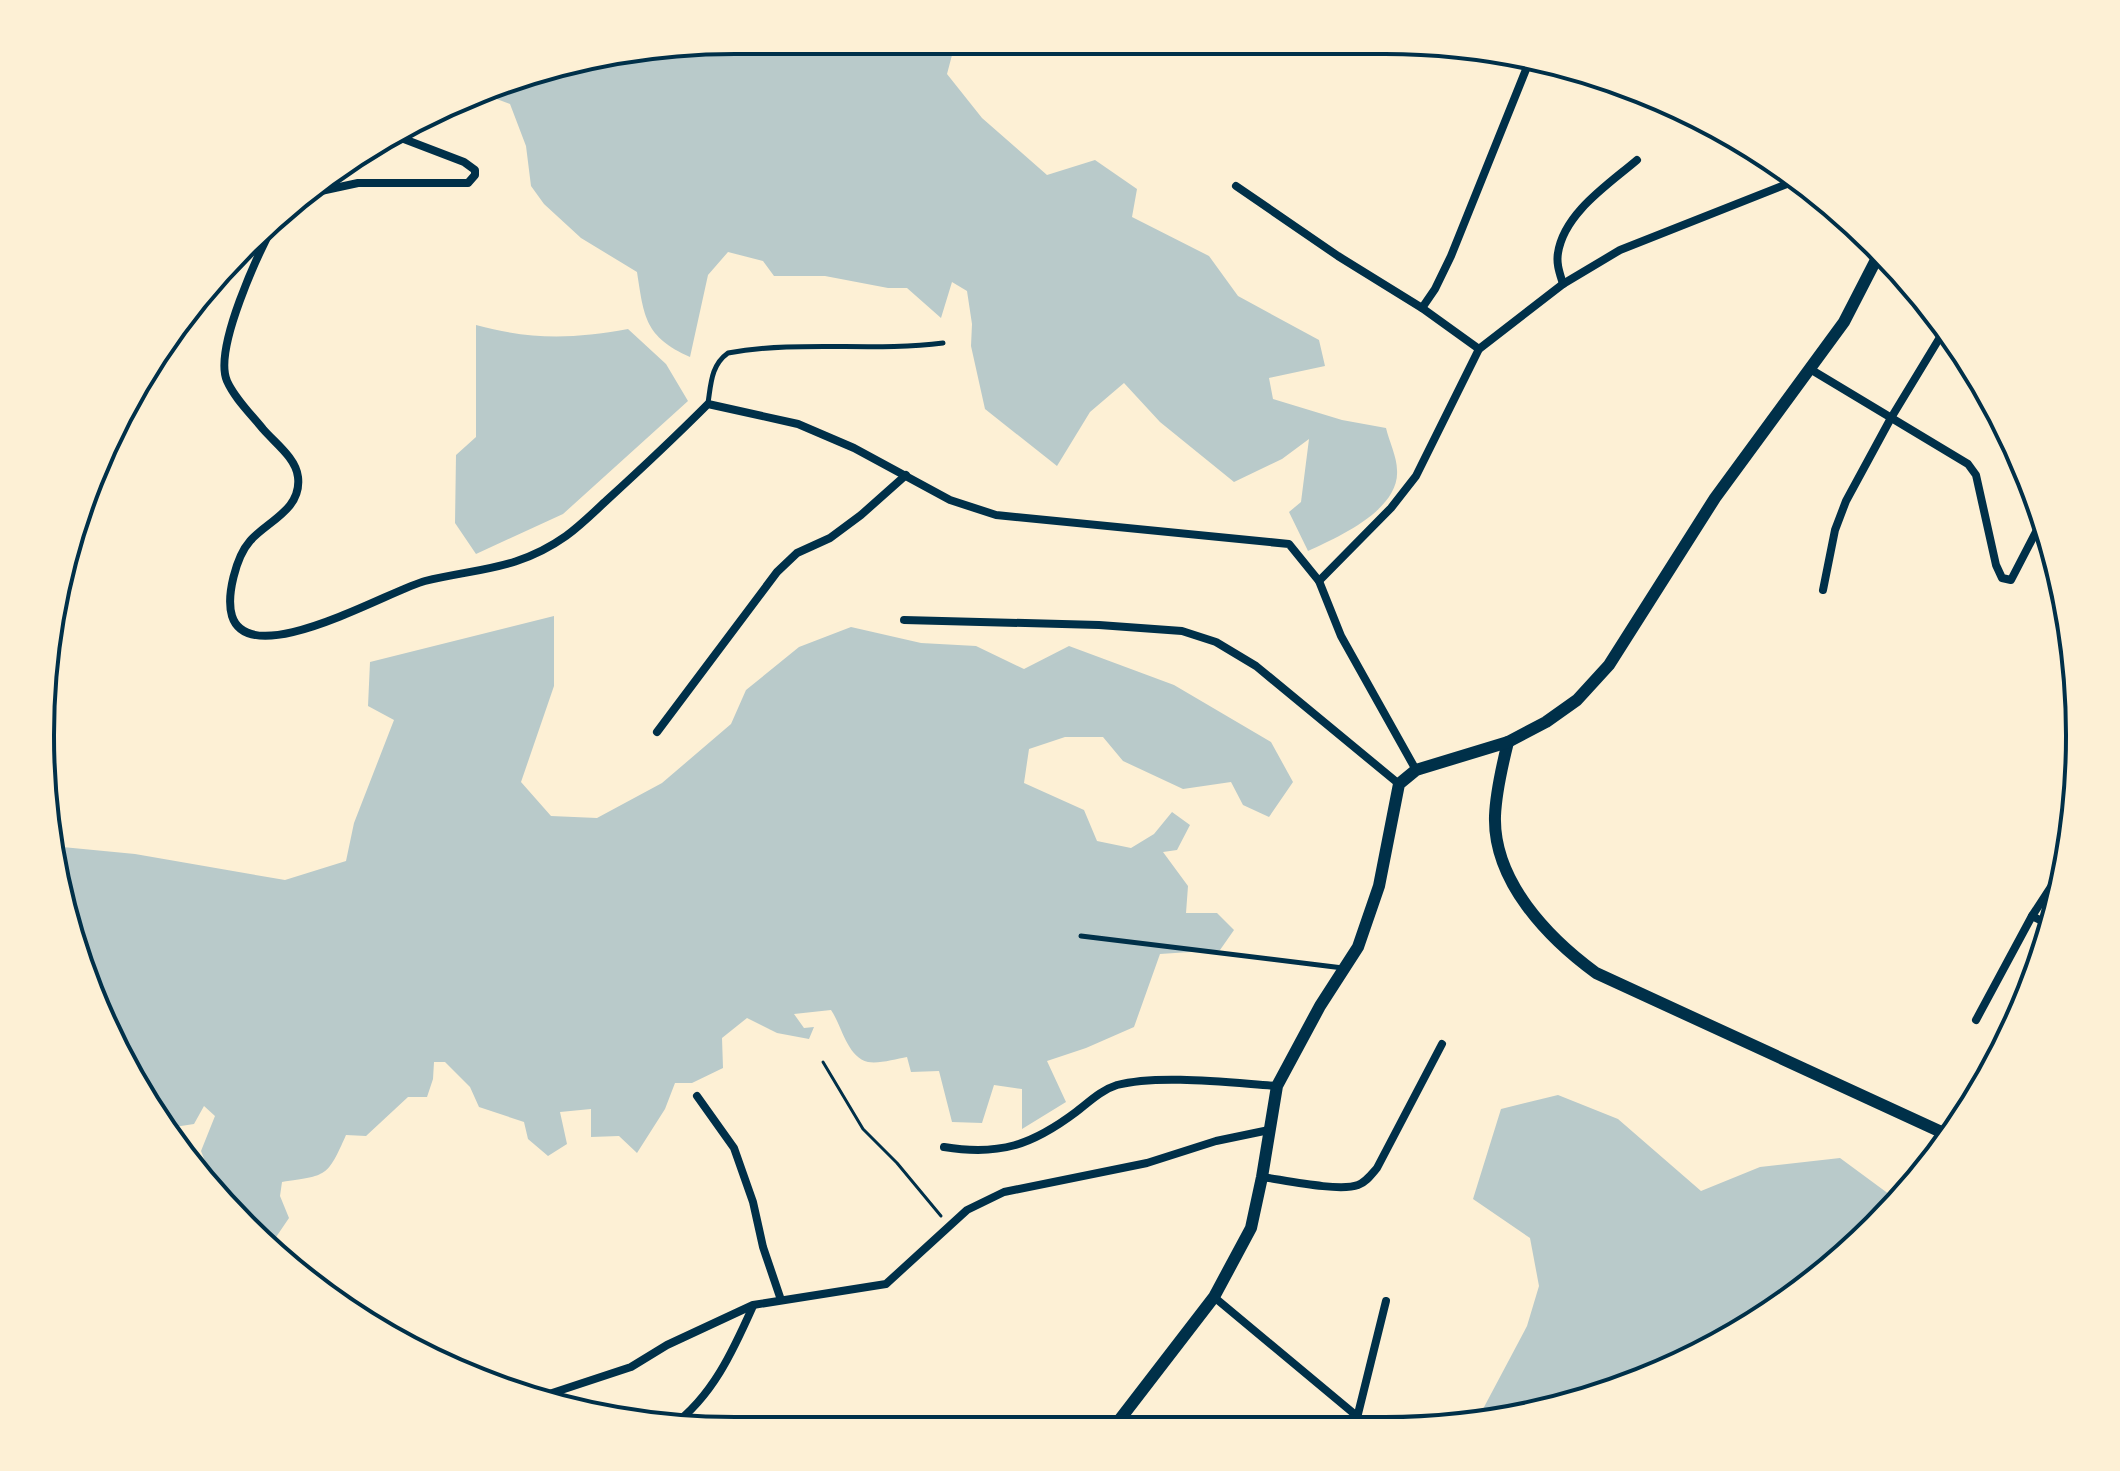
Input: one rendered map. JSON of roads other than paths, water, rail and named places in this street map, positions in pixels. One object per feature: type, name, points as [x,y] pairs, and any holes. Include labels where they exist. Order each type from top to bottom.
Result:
[{"type":"street","points":[[1422,308],[1451,256],[1526,69]]},
{"type":"street","points":[[329,189],[358,183],[468,183],[475,175],[475,170],[464,162],[405,140]]},
{"type":"street","points":[[1563,284],[1558,253],[1570,225],[1596,195],[1637,160]]},
{"type":"street","points":[[1319,581],[1391,508],[1416,476],[1479,349],[1563,284],[1620,250],[1785,185]]},
{"type":"street","points":[[1236,186],[1479,349]]},
{"type":"street","points":[[262,246],[226,343],[226,379],[243,405],[294,461],[299,478],[293,500],[277,520],[249,542],[235,574],[230,594],[233,618],[242,630],[258,637],[288,635],[423,582],[479,573],[529,559],[568,535],[708,404],[798,424],[854,448],[950,500],[996,515],[1289,544],[1319,581],[1341,636],[1416,770]]},
{"type":"street","points":[[1122,1417],[1214,1297],[1251,1228],[1277,1086],[1320,1006],[1358,947],[1379,886],[1399,784],[1416,770],[1508,742],[1546,722],[1577,700],[1609,665],[1715,498],[1844,322],[1874,263]]},
{"type":"street","points":[[1823,590],[1835,530],[1846,501],[1939,340]]},
{"type":"street","points":[[1810,369],[1968,464],[1976,475],[1996,565],[2002,578],[2011,580],[2017,573],[2036,537]]},
{"type":"street","points":[[657,732],[777,572],[797,553],[830,538],[861,515],[906,475]]},
{"type":"street","points":[[904,620],[1099,625],[1182,631],[1205,638],[1256,666],[1399,784]]},
{"type":"street","points":[[1508,742],[1495,818],[1498,847],[1508,873],[1526,904],[1569,953],[1596,973],[1939,1131]]},
{"type":"street","points":[[1976,1020],[2047,892]]},
{"type":"street","points":[[2032,916],[2041,920]]},
{"type":"street","points":[[1262,1177],[1343,1187],[1368,1179],[1377,1168],[1442,1044]]},
{"type":"street","points":[[944,1147],[996,1148],[1033,1141],[1101,1092],[1131,1082],[1196,1081],[1277,1086]]},
{"type":"street","points":[[697,1096],[734,1148],[781,1300]]},
{"type":"street","points":[[554,1392],[631,1367],[667,1345],[753,1305],[886,1284],[967,1210],[1004,1192],[1147,1163],[1216,1141],[1269,1130]]},
{"type":"street","points":[[1214,1297],[1351,1417]]},
{"type":"street","points":[[1357,1417],[1386,1301]]},
{"type":"street","points":[[687,1416],[713,1383],[734,1348],[753,1305]]},
{"type":"lane","points":[[708,404],[713,372],[720,359],[728,353],[796,345],[913,346],[943,343]]},
{"type":"lane","points":[[1081,936],[1344,968]]}]
